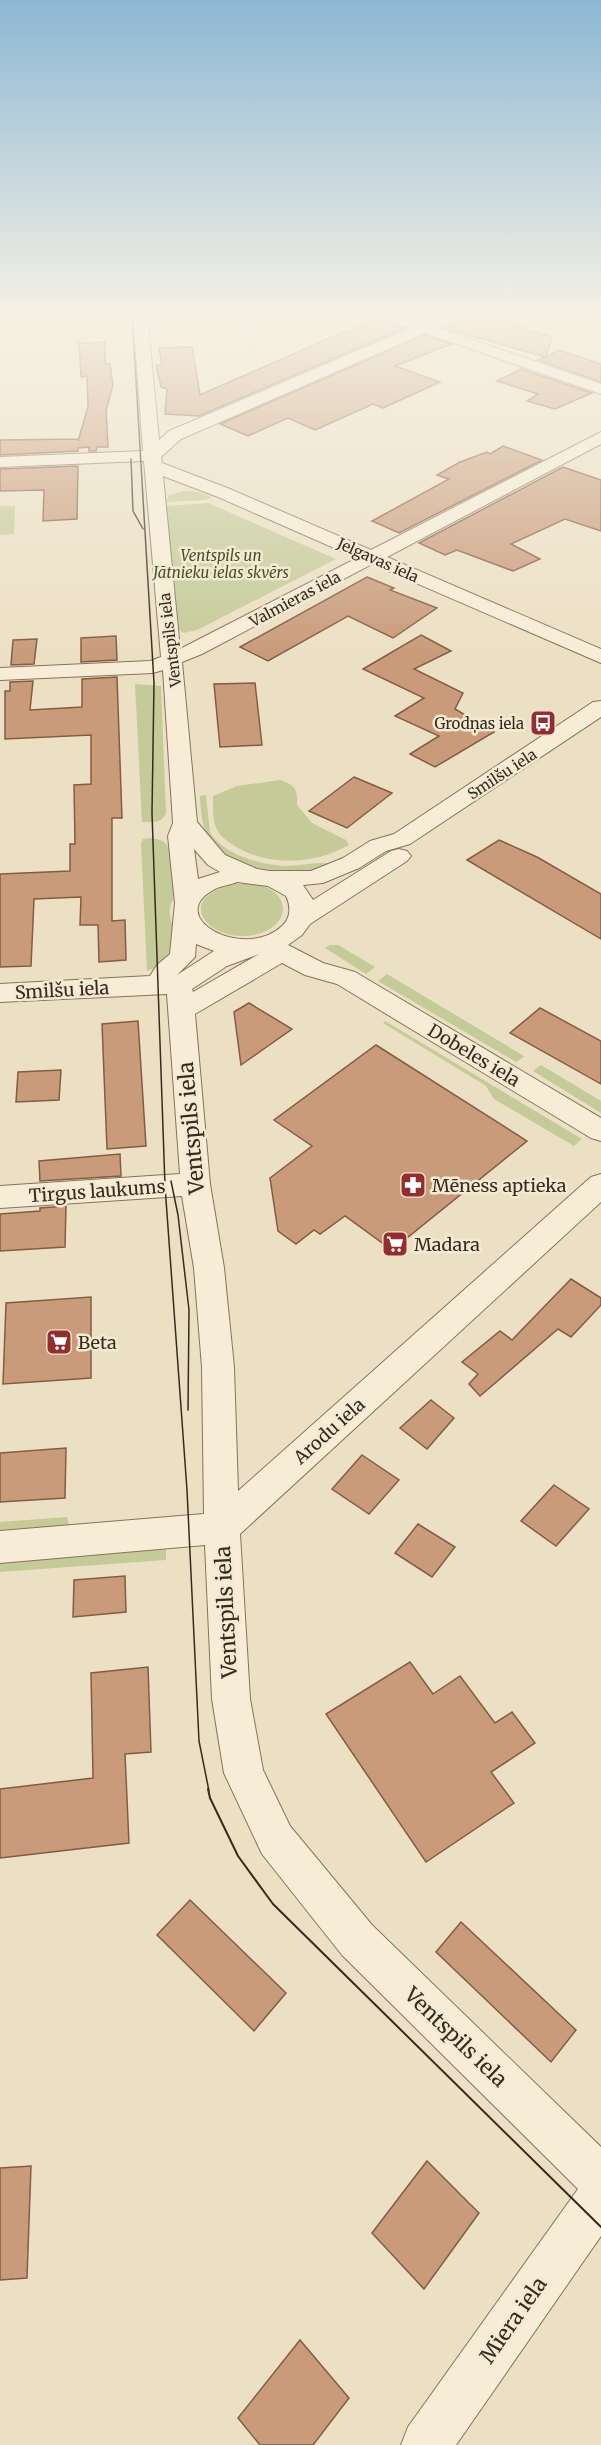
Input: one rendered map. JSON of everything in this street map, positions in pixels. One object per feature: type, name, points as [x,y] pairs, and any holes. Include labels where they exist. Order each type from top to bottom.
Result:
[{"type":"street","name":"Ventspils iela","points":[[150,427],[175,683],[185,823],[180,836],[185,869],[186,911]]},
{"type":"street","points":[[0,462],[153,461],[175,435],[193,427]]},
{"type":"street","name":"Valmieras iela","points":[[0,674],[153,667],[171,660],[208,644],[601,437]]},
{"type":"street","name":"Jelgavas iela","points":[[153,461],[601,657]]},
{"type":"street","name":"Smilšu iela","points":[[262,876],[314,878],[351,863],[378,846],[402,839],[601,707]]},
{"type":"street","points":[[185,823],[212,858],[229,869],[262,876],[286,885],[297,895],[302,906],[300,921],[307,943],[330,960],[346,978]]},
{"type":"street","name":"Smilšu iela","points":[[300,921],[400,855],[402,839]]},
{"type":"street","points":[[172,993],[166,971],[182,957],[186,911],[194,892],[219,878],[262,876]]},
{"type":"street","points":[[186,911],[194,932],[207,941],[225,946],[262,949],[314,969],[346,978]]},
{"type":"street","points":[[172,993],[282,939],[300,921]]},
{"type":"street","points":[[172,993],[215,962],[262,949]]},
{"type":"street","name":"Dobeles iela","points":[[346,978],[601,1131]]},
{"type":"street","name":"Smilšu iela","points":[[0,993],[172,993]]},
{"type":"street","name":"Ventspils iela","points":[[172,993],[195,1184],[209,1268],[218,1367],[222,1528],[233,1709],[244,1773],[276,1840],[357,1940],[601,2179]]},
{"type":"street","name":"Tirgus laukums","points":[[0,1197],[195,1184]]},
{"type":"street","name":"Arodu iela","points":[[222,1528],[601,1185]]},
{"type":"street","points":[[0,1548],[222,1528]]},
{"type":"street","name":"Miera iela","points":[[426,2445],[601,2196]]},
{"type":"green space","points":[[184,491],[199,492],[212,497],[205,500],[166,502],[169,495]]},
{"type":"green space","name":"Ventspils un Jātnieku ielas skvērs","points":[[208,503],[336,559],[197,630],[183,633],[177,628],[166,506]]},
{"type":"green space","points":[[0,506],[15,506],[14,534],[0,535]]},
{"type":"green space","points":[[135,684],[161,686],[166,813],[156,822],[142,822]]},
{"type":"green space","points":[[280,780],[294,788],[297,805],[312,823],[346,840],[349,845],[321,857],[291,861],[275,860],[246,852],[221,836],[214,820],[213,796],[237,786]]},
{"type":"green space","points":[[206,795],[210,833],[234,853],[254,861],[275,865],[332,864],[315,871],[295,872],[250,867],[227,860],[220,856],[204,828],[200,796]]},
{"type":"green space","points":[[151,838],[162,841],[167,846],[174,865],[176,891],[170,918],[175,941],[168,958],[159,966],[147,971],[141,843],[143,839]]},
{"type":"green space","points":[[235,884],[260,885],[277,895],[283,906],[280,919],[275,925],[250,936],[232,935],[217,930],[206,922],[201,912],[203,901],[214,892]]},
{"type":"green space","points":[[338,945],[375,967],[366,974],[325,948]]},
{"type":"green space","points":[[387,974],[525,1056],[516,1062],[378,981]]},
{"type":"green space","points":[[385,1021],[582,1139],[574,1146],[494,1099],[486,1086],[383,1023]]},
{"type":"green space","points":[[541,1065],[601,1101],[601,1113],[533,1071]]},
{"type":"green space","points":[[67,1517],[69,1525],[0,1530],[0,1522]]},
{"type":"green space","points":[[166,1549],[166,1560],[0,1572],[0,1563]]},
{"type":"building","points":[[82,427],[107,427],[108,447],[97,447],[96,451],[89,451],[89,447],[78,448],[78,451],[0,455],[0,440],[78,439],[78,441]]},
{"type":"building","points":[[227,427],[268,427],[248,436]]},
{"type":"building","points":[[503,446],[542,460],[399,533],[372,521],[449,479],[437,475],[460,462],[487,452],[490,454]]},
{"type":"building","points":[[78,466],[77,519],[43,521],[44,490],[0,491],[0,469]]},
{"type":"building","points":[[563,467],[601,480],[601,531],[565,519],[511,544],[540,559],[513,571],[457,550],[445,555],[419,543]]},
{"type":"building","points":[[367,577],[394,588],[390,590],[437,608],[393,638],[348,616],[268,661],[240,647]]},
{"type":"building","points":[[421,635],[451,651],[414,669],[463,693],[455,709],[494,732],[435,767],[410,754],[439,736],[395,716],[424,698],[363,669]]},
{"type":"building","points":[[116,636],[117,660],[81,662],[81,638]]},
{"type":"building","points":[[37,639],[34,664],[11,665],[13,640]]},
{"type":"building","points":[[117,677],[122,818],[112,818],[112,921],[125,920],[126,960],[99,962],[98,925],[80,925],[81,897],[34,899],[31,966],[0,967],[0,874],[70,871],[70,844],[75,844],[74,785],[91,784],[91,735],[5,739],[5,691],[10,691],[10,682],[33,681],[30,710],[82,707],[82,679]]},
{"type":"building","points":[[255,683],[262,745],[220,747],[214,684]]},
{"type":"building","points":[[354,777],[392,793],[347,828],[309,811]]},
{"type":"building","points":[[499,840],[537,857],[601,894],[601,939],[467,860]]},
{"type":"building","points":[[249,1003],[292,1029],[241,1065],[234,1012]]},
{"type":"building","points":[[540,1008],[601,1041],[601,1084],[510,1033]]},
{"type":"building","points":[[138,1021],[146,1146],[107,1149],[102,1024]]},
{"type":"building","points":[[376,1045],[527,1141],[392,1250],[345,1216],[320,1234],[314,1230],[296,1244],[278,1231],[270,1178],[312,1146],[274,1120]]},
{"type":"building","points":[[61,1070],[59,1100],[16,1102],[18,1072]]},
{"type":"building","points":[[120,1154],[121,1176],[40,1181],[39,1161]]},
{"type":"building","points":[[66,1206],[65,1247],[0,1251],[0,1214],[40,1211],[40,1208]]},
{"type":"building","points":[[571,1279],[601,1298],[601,1305],[571,1337],[558,1329],[480,1396],[469,1384],[478,1374],[462,1362],[500,1331],[512,1340]]},
{"type":"building","points":[[91,1297],[91,1378],[3,1384],[6,1303]]},
{"type":"building","points":[[431,1400],[454,1418],[427,1449],[400,1428]]},
{"type":"building","points":[[66,1448],[65,1498],[0,1502],[0,1453]]},
{"type":"building","points":[[362,1455],[399,1480],[369,1514],[332,1489]]},
{"type":"building","points":[[554,1485],[589,1509],[556,1546],[521,1521]]},
{"type":"building","points":[[418,1524],[455,1547],[432,1577],[395,1553]]},
{"type":"building","points":[[125,1576],[126,1612],[73,1617],[74,1580]]},
{"type":"building","points":[[410,1662],[433,1694],[460,1676],[495,1723],[512,1712],[535,1743],[491,1772],[514,1803],[426,1862],[326,1714]]},
{"type":"building","points":[[148,1667],[151,1752],[125,1754],[129,1843],[0,1858],[0,1789],[93,1778],[91,1673]]},
{"type":"building","points":[[190,1900],[286,1993],[254,2031],[157,1935]]},
{"type":"building","points":[[461,1922],[576,2030],[551,2062],[436,1952]]},
{"type":"building","points":[[427,2161],[479,2213],[424,2289],[372,2233]]},
{"type":"building","points":[[31,2166],[27,2278],[0,2280],[0,2168]]},
{"type":"building","points":[[300,2340],[349,2398],[313,2445],[260,2445],[238,2418]]},
{"type":"tram line","points":[[139,427],[154,683],[152,813],[165,1186],[187,1490],[199,1741],[209,1791]]},
{"type":"tram line","points":[[131,459],[133,511],[143,529]]},
{"type":"tram line","points":[[171,1181],[178,1215],[189,1310],[188,1410]]},
{"type":"tram line","points":[[208,1789],[210,1798],[238,1856],[273,1904],[601,2227]]},
{"type":"place","name":"Grodņas iela","points":[[543,723]]},
{"type":"place","name":"Mēness aptieka","points":[[413,1185]]},
{"type":"place","name":"Madara","points":[[395,1244]]},
{"type":"place","name":"Beta","points":[[59,1342]]}]
